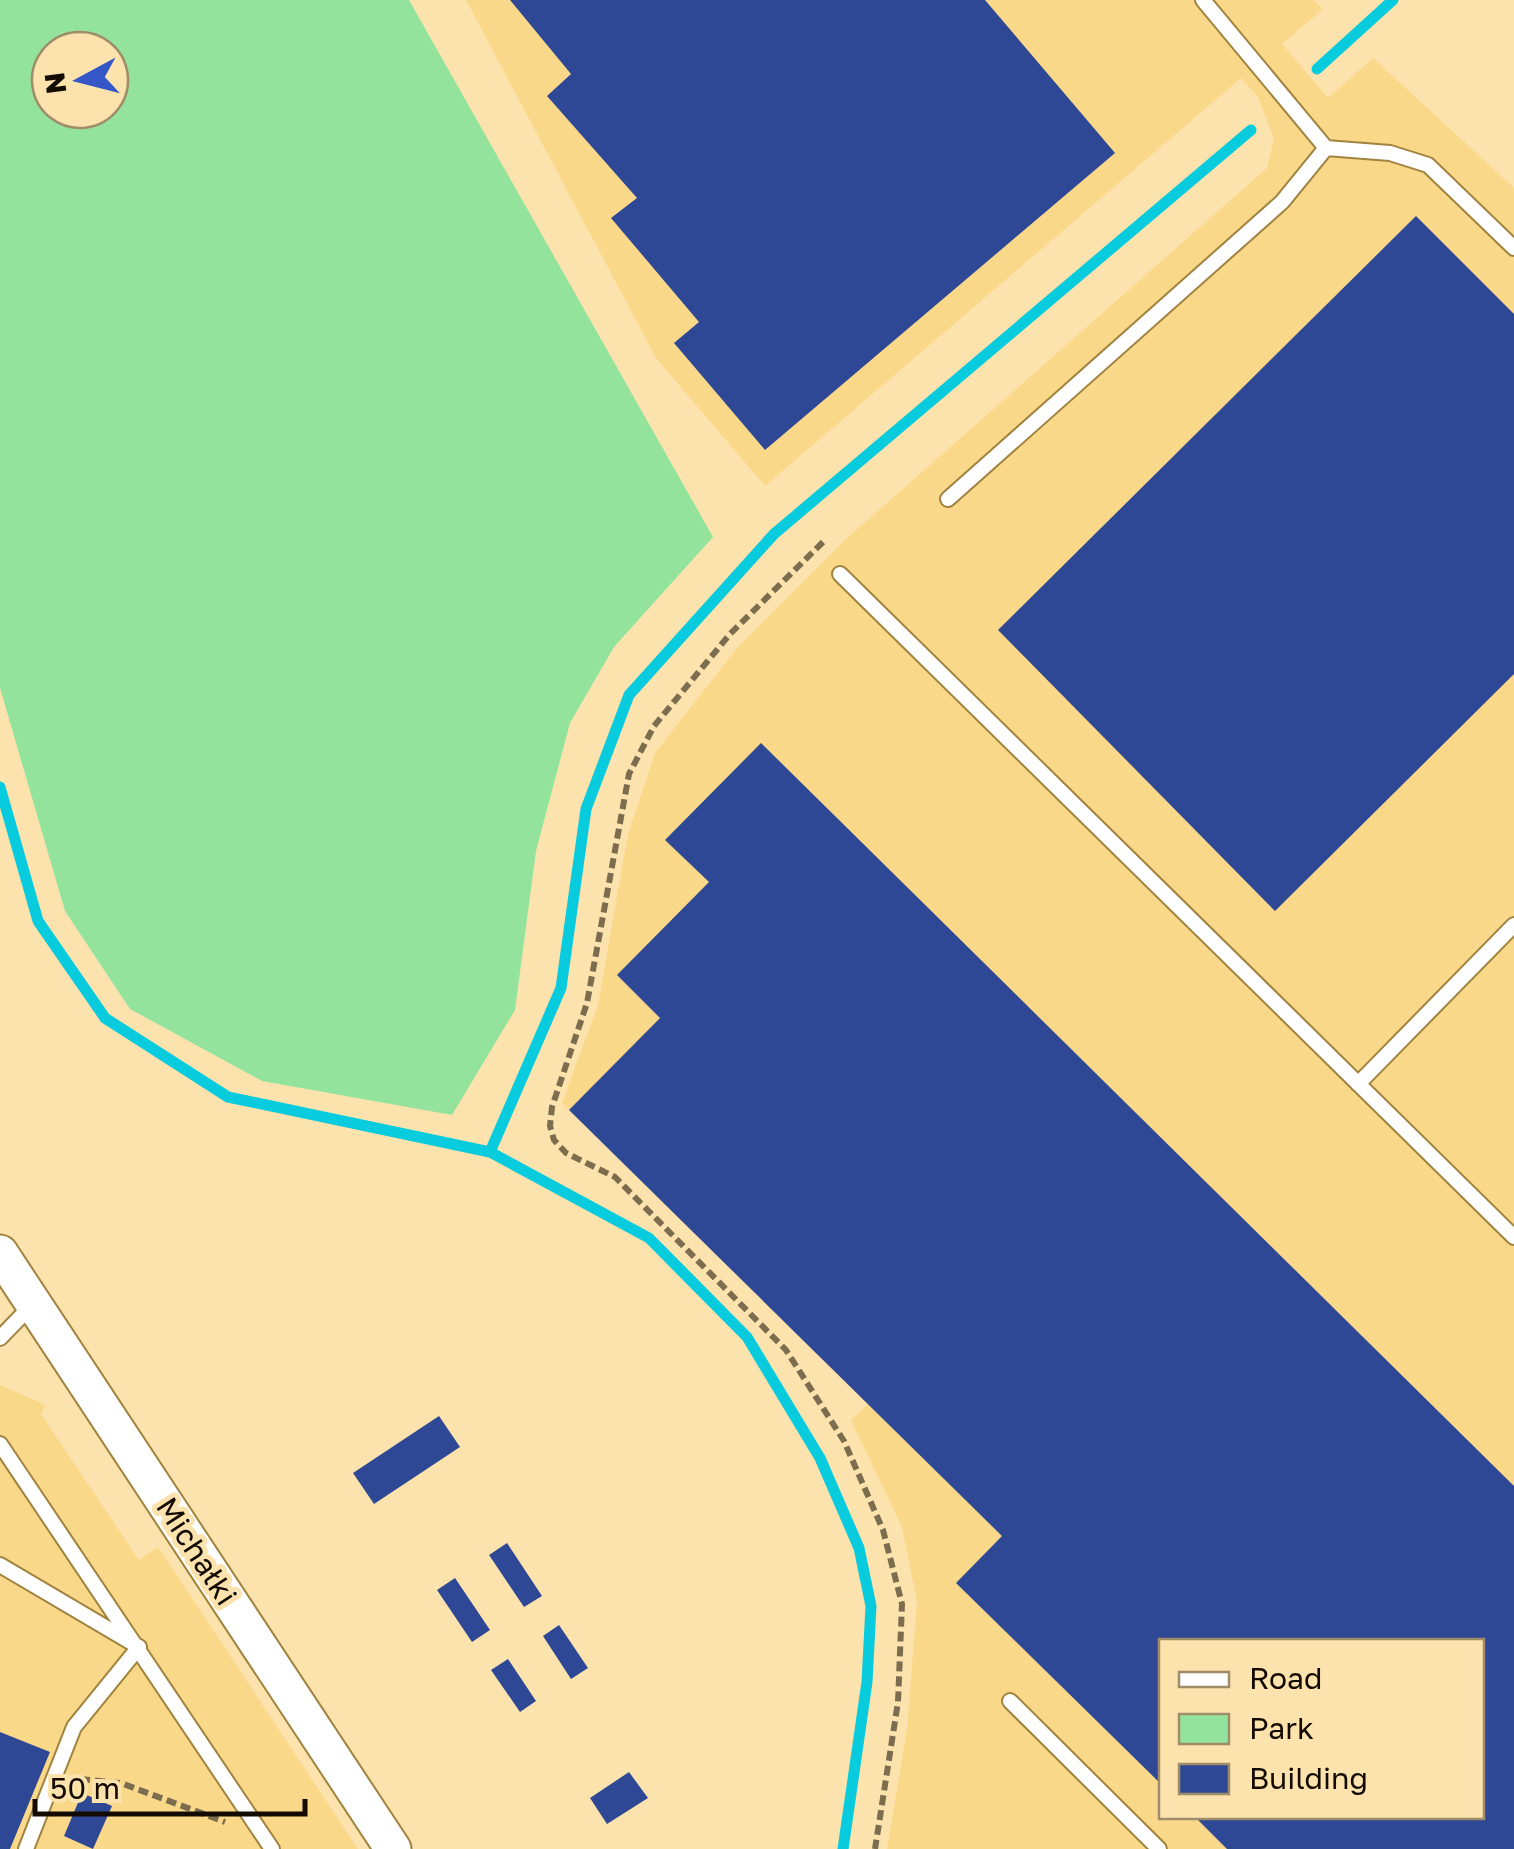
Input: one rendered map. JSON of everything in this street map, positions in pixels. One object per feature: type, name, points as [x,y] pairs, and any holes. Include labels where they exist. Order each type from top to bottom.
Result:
[{"type":"street","name":"Michałki","points":[[0,1253],[394,1849]]},
{"type":"lane","points":[[1203,0],[1326,148],[1390,153],[1428,165],[1514,248]]},
{"type":"lane","points":[[948,499],[1282,202],[1326,148]]},
{"type":"lane","points":[[840,574],[1514,1238]]},
{"type":"lane","points":[[1358,1084],[1514,925]]},
{"type":"lane","points":[[0,1338],[33,1304]]},
{"type":"lane","points":[[0,1444],[268,1842]]},
{"type":"lane","points":[[0,1565],[139,1647]]},
{"type":"lane","points":[[26,1849],[74,1728],[139,1647]]},
{"type":"lane","points":[[1010,1702],[1159,1849]]},
{"type":"path","points":[[822,542],[730,634],[654,726],[629,774],[587,1003],[552,1106],[550,1126],[554,1140],[566,1153],[615,1177],[786,1350],[844,1442],[883,1530],[902,1604],[898,1702],[875,1849]]},
{"type":"path","points":[[54,1779],[121,1783],[268,1842]]},
{"type":"shaded area","points":[[466,0],[1313,0],[1323,9],[1282,44],[1328,98],[1373,58],[1514,188],[1514,1849],[887,1849],[907,1729],[917,1602],[902,1527],[851,1420],[868,1404],[562,1103],[598,1005],[628,834],[655,753],[737,648],[846,539],[1267,168],[1274,139],[1258,97],[1241,78],[765,486],[656,358]]},
{"type":"shaded area","points":[[0,1385],[46,1405],[41,1414],[139,1560],[158,1547],[358,1849],[0,1849]]},
{"type":"green space","points":[[0,0],[409,0],[713,537],[614,647],[570,723],[536,851],[515,1010],[452,1115],[262,1081],[130,1009],[65,911],[0,688]]},
{"type":"building","points":[[510,0],[985,0],[1115,153],[765,450],[674,343],[699,322],[611,218],[637,198],[547,96],[571,74]]},
{"type":"building","points":[[1416,216],[1514,314],[1514,674],[1275,911],[998,630]]},
{"type":"building","points":[[761,743],[1514,1486],[1514,1849],[1227,1849],[1197,1819],[1484,1819],[1484,1639],[1159,1639],[1159,1782],[956,1583],[1002,1536],[569,1110],[660,1018],[617,975],[709,882],[665,840]]},
{"type":"building","points":[[439,1416],[460,1447],[374,1504],[353,1473]]},
{"type":"building","points":[[507,1543],[542,1596],[524,1607],[489,1555]]},
{"type":"building","points":[[455,1578],[490,1630],[472,1642],[437,1590]]},
{"type":"building","points":[[559,1625],[588,1668],[571,1679],[543,1636]]},
{"type":"building","points":[[508,1659],[536,1701],[520,1712],[491,1670]]},
{"type":"building","points":[[0,1732],[50,1752],[10,1849],[0,1849]]},
{"type":"building","points":[[629,1772],[648,1798],[607,1824],[590,1798]]},
{"type":"building","points":[[82,1793],[112,1806],[93,1849],[64,1836]]},
{"type":"waterway","points":[[1317,69],[1393,0]]},
{"type":"waterway","points":[[0,787],[38,921],[105,1018],[228,1097],[490,1152],[561,988],[586,809],[629,695],[774,534],[1251,130]]},
{"type":"waterway","points":[[490,1152],[649,1238],[747,1337],[820,1458],[859,1548],[871,1606],[867,1682],[843,1849]]}]
